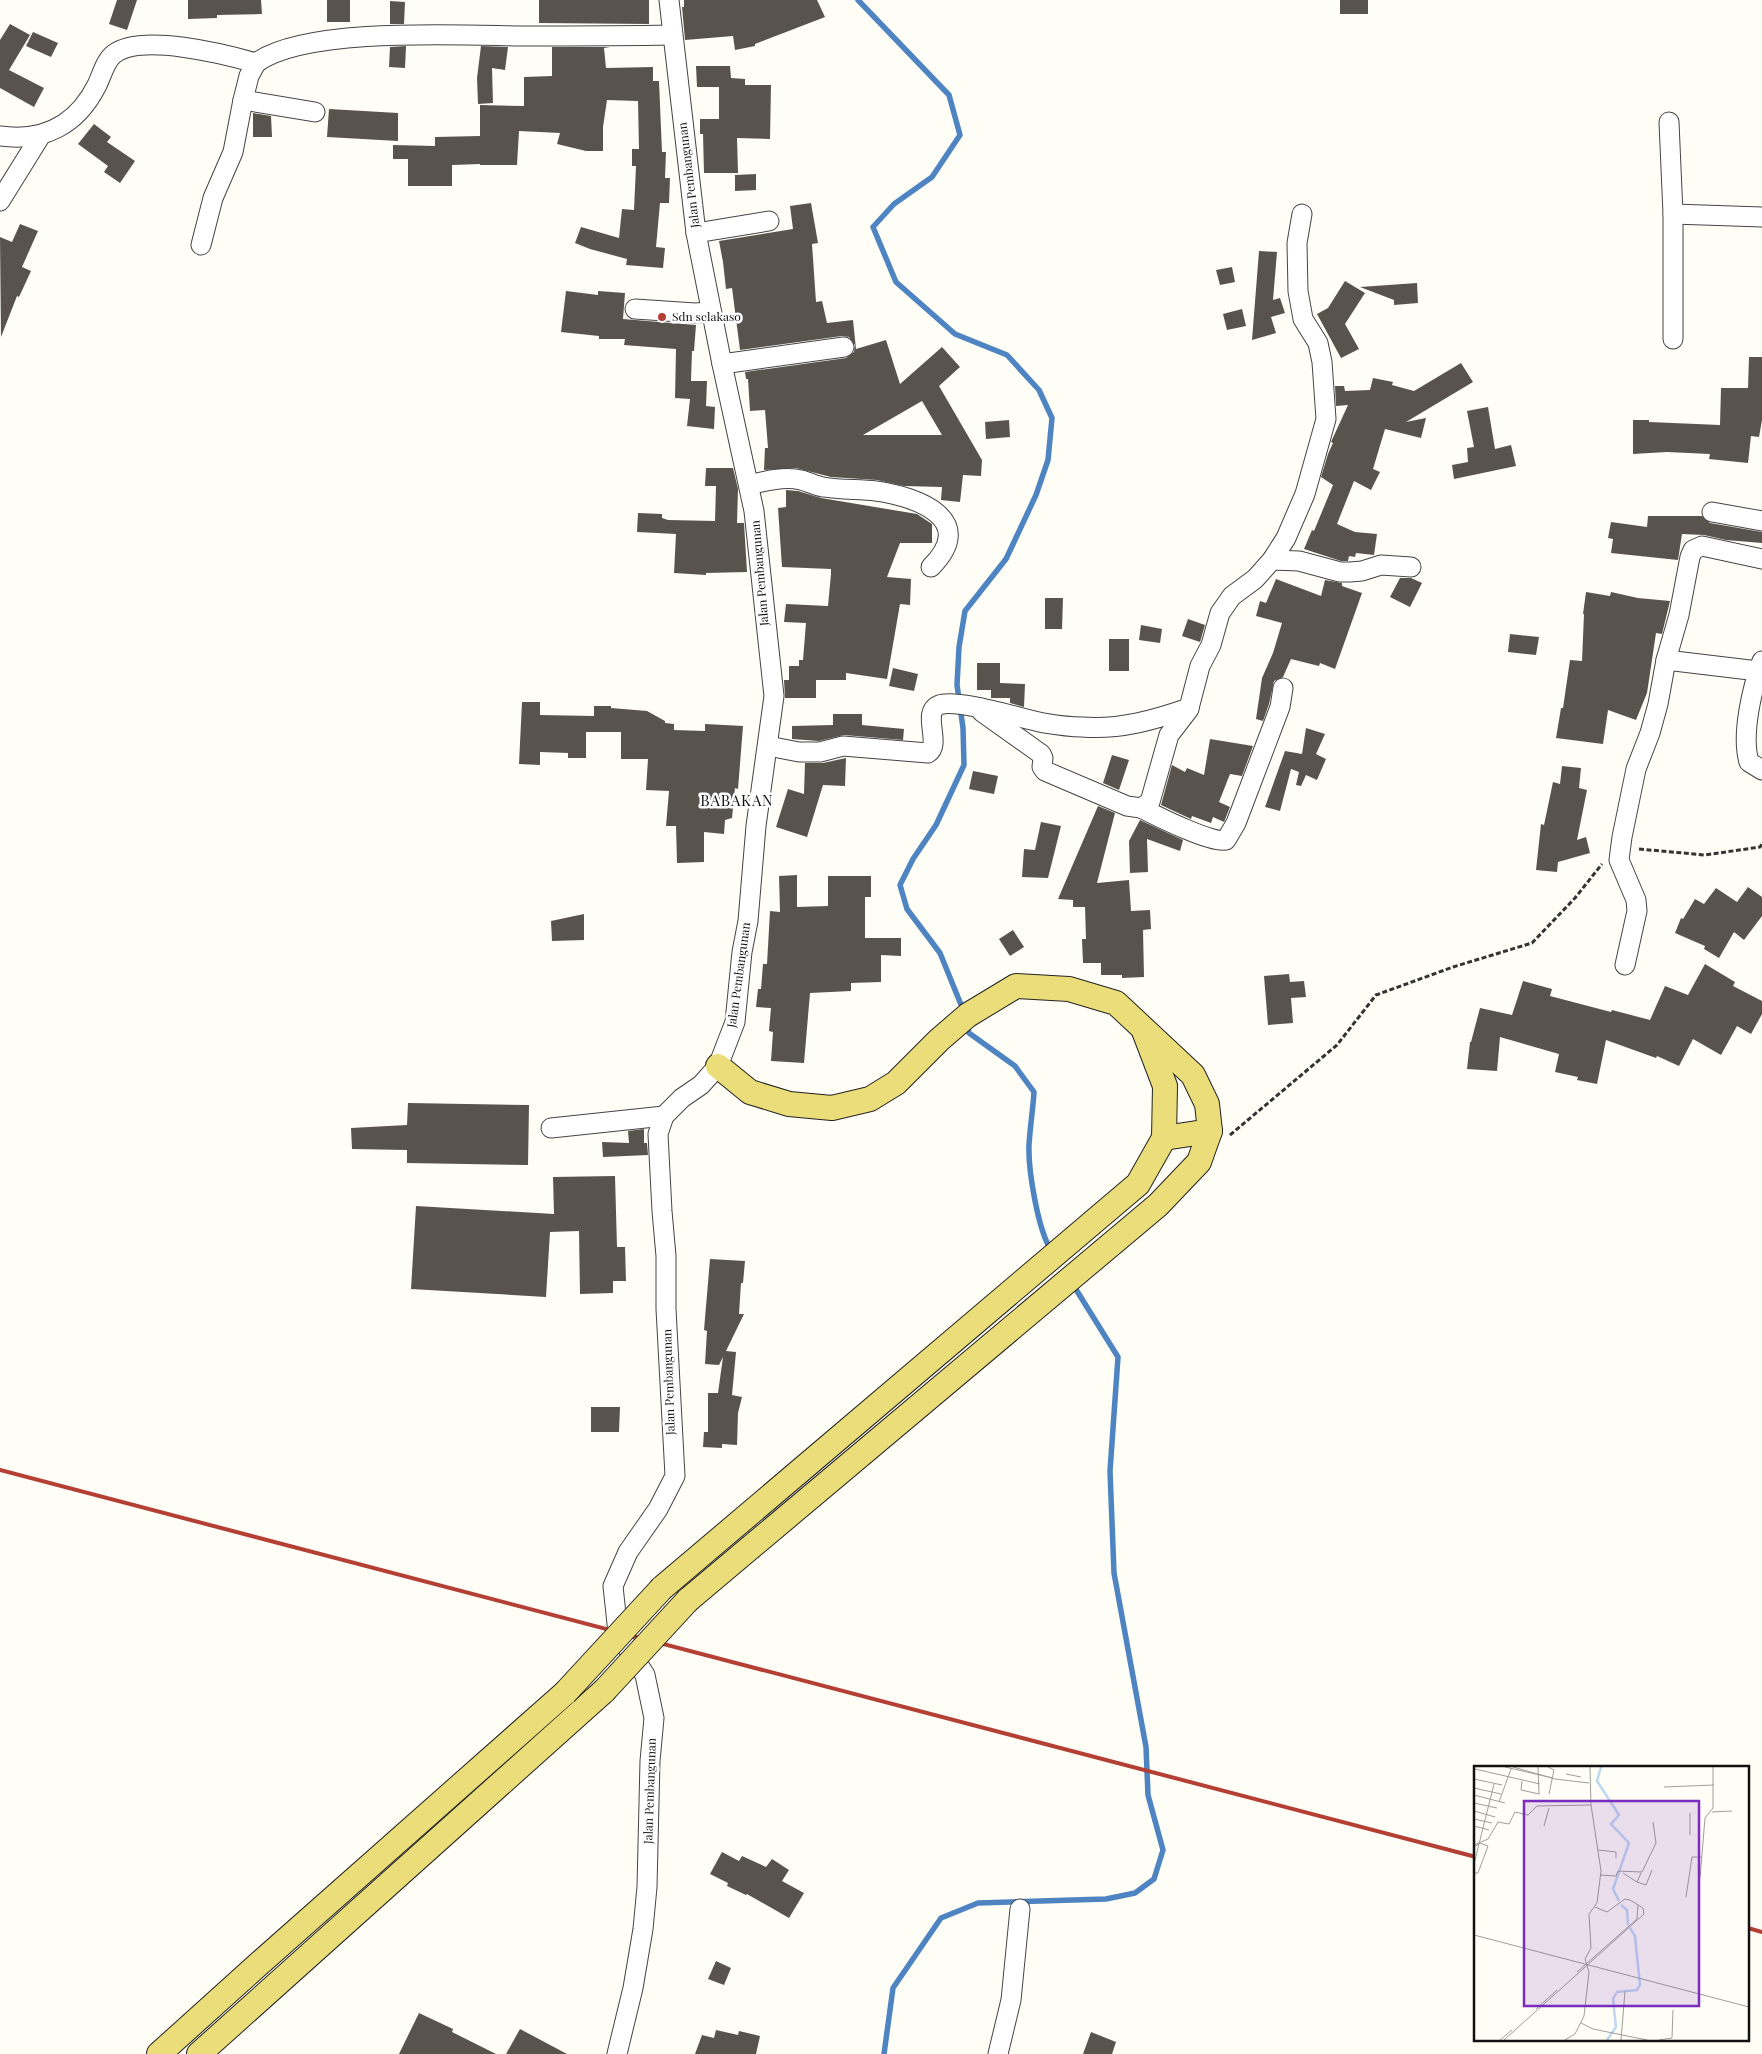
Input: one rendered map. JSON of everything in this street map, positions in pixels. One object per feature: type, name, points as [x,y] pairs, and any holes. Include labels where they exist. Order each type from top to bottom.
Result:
[{"type":"main road","points":[[718,1066],[750,1092],[789,1104],[832,1108],[870,1099],[896,1083],[939,1040],[968,1015],[1016,986],[1069,989],[1116,1003],[1193,1075],[1208,1104],[1219,1134]]},
{"type":"main road","points":[[159,2054],[565,1692],[662,1588],[1138,1184],[1164,1138],[1165,1086],[1142,1026]]},
{"type":"main road","points":[[1164,1138],[1219,1134]]},
{"type":"main road","points":[[199,2054],[604,1691],[688,1600],[1158,1205],[1199,1162],[1219,1134]]},
{"type":"street","name":"Jalan Pembangunan","points":[[617,2054],[633,1988],[643,1929],[647,1887],[650,1761],[654,1718],[645,1674],[618,1633],[613,1586],[628,1552],[658,1509],[675,1476],[666,1309],[666,1256],[658,1134],[664,1116],[682,1098],[701,1085],[718,1066],[735,1022],[742,952],[748,921],[756,826],[774,696],[766,633],[760,550],[749,485],[711,312],[696,233],[669,0]]},
{"type":"street","points":[[201,245],[213,198],[233,152],[249,76],[256,63],[263,58],[290,47],[366,38],[427,36],[672,36]]},
{"type":"street","points":[[3,141],[30,138],[54,131],[85,105],[112,55],[133,46],[183,47],[215,52],[256,63]]},
{"type":"street","points":[[243,100],[315,112]]},
{"type":"street","points":[[1669,122],[1673,214],[1674,339]]},
{"type":"street","points":[[0,201],[41,135]]},
{"type":"street","points":[[1141,808],[1150,802],[1169,736],[1176,724],[1190,708],[1200,666],[1211,645],[1220,613],[1232,596],[1255,579],[1272,560],[1286,538],[1305,494],[1326,419],[1322,362],[1318,343],[1303,319],[1298,291],[1297,244],[1302,214]]},
{"type":"street","points":[[1673,214],[1762,217]]},
{"type":"street","points":[[696,233],[769,221]]},
{"type":"street","points":[[635,309],[695,313],[711,312]]},
{"type":"street","points":[[722,364],[844,347]]},
{"type":"street","points":[[749,485],[764,481],[800,479],[822,487],[878,491],[925,506],[944,518],[948,526],[944,553],[931,568]]},
{"type":"street","points":[[1712,512],[1762,521]]},
{"type":"street","points":[[1625,965],[1638,911],[1636,900],[1619,860],[1621,847],[1636,769],[1656,711],[1666,660],[1679,615],[1690,557],[1693,550],[1702,546],[1762,559]]},
{"type":"street","points":[[1272,560],[1299,561],[1340,572],[1362,572],[1381,565],[1411,567]]},
{"type":"street","points":[[1666,660],[1760,666],[1750,709],[1746,750],[1749,762],[1762,770]]},
{"type":"street","points":[[976,708],[1041,754],[1043,758],[1042,767],[1045,771],[1110,800],[1127,806],[1141,808],[1180,827],[1219,842],[1226,840],[1236,823],[1280,707],[1283,688]]},
{"type":"street","points":[[768,746],[798,752],[820,752],[843,746],[928,753],[933,747],[932,716],[935,708],[944,704],[976,708],[1045,723],[1083,728],[1141,724],[1190,708]]},
{"type":"street","points":[[551,1128],[664,1116]]},
{"type":"street","points":[[998,2054],[1011,2000],[1020,1909]]},
{"type":"path","points":[[1219,1134],[1338,1045],[1376,995],[1453,967],[1532,943],[1575,898],[1605,860],[1621,847],[1705,854],[1760,847],[1762,844]]},
{"type":"building","points":[[117,0],[137,0],[127,30],[109,24]]},
{"type":"building","points":[[188,0],[261,0],[262,14],[217,15],[217,18],[188,19]]},
{"type":"building","points":[[327,0],[350,0],[350,22],[327,22]]},
{"type":"building","points":[[539,0],[649,0],[649,24],[539,23]]},
{"type":"building","points":[[684,0],[817,0],[825,17],[755,44],[755,46],[735,50],[733,36],[685,40],[682,7],[684,7]]},
{"type":"building","points":[[1340,0],[1368,0],[1368,14],[1340,14]]},
{"type":"building","points":[[390,1],[405,2],[404,24],[390,24]]},
{"type":"building","points":[[10,24],[30,35],[9,70],[44,88],[34,107],[0,88],[0,40]]},
{"type":"building","points":[[33,32],[58,43],[51,57],[26,46]]},
{"type":"building","points":[[406,46],[405,68],[389,67],[390,47]]},
{"type":"building","points":[[481,46],[508,47],[505,70],[492,68],[493,103],[478,104],[477,78]]},
{"type":"building","points":[[552,47],[610,47],[604,48],[606,68],[653,67],[653,81],[659,81],[662,152],[666,152],[665,178],[670,178],[669,203],[660,203],[656,247],[665,248],[663,268],[626,265],[627,259],[575,243],[581,227],[619,238],[622,209],[634,210],[636,166],[632,166],[632,149],[639,149],[638,101],[607,100],[603,127],[603,151],[586,151],[557,144],[560,133],[519,131],[517,165],[452,165],[452,186],[408,186],[408,159],[393,159],[393,145],[435,146],[435,137],[480,136],[480,105],[524,106],[524,77],[552,76]]},
{"type":"building","points":[[696,66],[730,66],[731,78],[745,79],[745,85],[771,85],[770,139],[737,138],[738,173],[704,173],[703,134],[700,134],[700,119],[719,119],[719,87],[697,87]]},
{"type":"building","points":[[329,109],[398,113],[398,141],[327,137]]},
{"type":"building","points":[[253,113],[271,116],[272,137],[253,137]]},
{"type":"building","points":[[94,124],[111,137],[107,142],[135,161],[120,183],[104,172],[108,166],[78,144]]},
{"type":"building","points":[[756,174],[756,190],[735,191],[735,175]]},
{"type":"building","points":[[811,203],[818,243],[812,244],[816,302],[822,301],[827,323],[853,320],[856,349],[886,340],[900,384],[942,347],[960,367],[939,386],[982,460],[981,476],[963,475],[960,502],[941,500],[942,487],[904,486],[877,480],[831,477],[796,468],[764,470],[765,448],[768,448],[765,410],[750,411],[748,379],[746,379],[745,372],[846,358],[854,352],[855,345],[849,337],[842,336],[740,350],[732,288],[726,289],[719,241],[793,229],[790,206]],"holes":[[[922,401],[942,435],[863,435]]]},
{"type":"building","points":[[20,224],[38,231],[22,267],[31,271],[19,297],[17,296],[1,337],[0,237],[12,242]]},
{"type":"building","points":[[1259,251],[1277,252],[1273,300],[1280,298],[1285,313],[1271,317],[1276,333],[1252,340]]},
{"type":"building","points":[[1232,267],[1235,282],[1220,285],[1216,270]]},
{"type":"building","points":[[1345,281],[1365,293],[1345,324],[1359,349],[1341,358],[1317,314],[1328,308]]},
{"type":"building","points":[[1417,283],[1418,303],[1394,305],[1394,300],[1360,287]]},
{"type":"building","points":[[566,291],[598,295],[598,291],[625,293],[623,319],[696,325],[694,351],[692,351],[691,381],[707,381],[706,406],[715,407],[714,429],[687,426],[690,399],[675,398],[676,349],[624,345],[625,339],[599,339],[599,336],[561,332]]},
{"type":"building","points":[[1242,309],[1246,326],[1227,330],[1223,314]]},
{"type":"building","points":[[1749,357],[1762,357],[1762,420],[1759,437],[1751,436],[1748,463],[1709,459],[1710,454],[1667,452],[1633,454],[1633,420],[1720,425],[1721,388],[1748,388]]},
{"type":"building","points":[[1461,363],[1473,382],[1406,422],[1426,418],[1421,438],[1385,429],[1373,469],[1380,472],[1371,490],[1354,481],[1337,524],[1355,532],[1377,534],[1374,555],[1356,553],[1355,557],[1349,556],[1348,561],[1341,561],[1304,549],[1312,530],[1314,531],[1333,485],[1321,477],[1333,443],[1331,442],[1348,405],[1336,406],[1335,386],[1344,386],[1345,391],[1370,390],[1373,378],[1393,382],[1392,385],[1414,391]]},
{"type":"building","points":[[1488,407],[1495,449],[1511,445],[1516,466],[1454,479],[1452,465],[1468,462],[1467,448],[1474,447],[1467,411]]},
{"type":"building","points":[[1009,420],[1010,437],[986,439],[985,422]]},
{"type":"building","points":[[706,468],[733,468],[738,489],[737,523],[744,523],[747,572],[706,573],[706,575],[674,573],[676,534],[637,532],[638,513],[662,514],[662,518],[668,520],[715,521],[716,486],[705,486]]},
{"type":"building","points":[[786,490],[798,491],[821,498],[917,514],[932,524],[932,543],[900,543],[887,577],[911,579],[910,605],[900,604],[887,679],[846,673],[846,680],[816,680],[816,698],[785,698],[784,680],[789,680],[789,666],[799,666],[799,660],[803,660],[806,623],[784,622],[786,604],[828,606],[831,574],[831,569],[782,567],[778,508],[786,507]]},
{"type":"building","points":[[1648,516],[1702,516],[1710,523],[1762,532],[1762,543],[1682,534],[1678,560],[1611,553],[1613,539],[1608,538],[1611,522],[1647,527]]},
{"type":"building","points":[[1400,578],[1411,578],[1422,583],[1410,607],[1390,597]]},
{"type":"building","points":[[1276,579],[1321,596],[1325,580],[1342,583],[1342,586],[1362,593],[1335,669],[1320,663],[1319,666],[1291,659],[1283,677],[1274,681],[1263,721],[1256,719],[1262,678],[1273,653],[1282,623],[1256,616],[1260,601],[1266,603]]},
{"type":"building","points":[[1586,592],[1610,596],[1611,592],[1638,598],[1670,601],[1662,634],[1656,633],[1647,693],[1636,720],[1608,710],[1603,744],[1556,738],[1561,708],[1563,708],[1570,660],[1582,661],[1583,614]]},
{"type":"building","points":[[1045,598],[1063,598],[1062,629],[1045,629]]},
{"type":"building","points":[[1188,619],[1205,625],[1200,642],[1182,636]]},
{"type":"building","points":[[1141,625],[1162,629],[1160,643],[1139,640]]},
{"type":"building","points":[[1510,634],[1539,637],[1536,655],[1508,652]]},
{"type":"building","points":[[1109,639],[1129,639],[1129,671],[1109,671]]},
{"type":"building","points":[[977,663],[1000,663],[1000,683],[1025,684],[1024,707],[1010,703],[1010,698],[991,698],[991,690],[977,690]]},
{"type":"building","points":[[893,668],[918,674],[914,691],[889,686]]},
{"type":"building","points":[[522,702],[540,702],[540,715],[594,716],[594,706],[611,706],[611,708],[647,711],[665,721],[665,723],[674,724],[674,730],[705,731],[705,724],[743,726],[738,789],[735,788],[732,818],[725,820],[724,834],[704,832],[704,862],[677,863],[676,826],[666,826],[669,791],[646,790],[648,759],[621,759],[621,732],[586,732],[586,758],[568,758],[568,753],[540,752],[540,765],[519,764]]},
{"type":"building","points":[[833,714],[862,714],[862,725],[904,729],[903,740],[844,735],[819,741],[792,739],[792,726],[833,725]]},
{"type":"building","points":[[1306,728],[1325,734],[1316,754],[1326,759],[1317,780],[1306,775],[1301,786],[1296,785],[1299,772],[1291,769],[1280,811],[1265,807],[1285,751],[1302,754]]},
{"type":"building","points":[[1210,739],[1253,746],[1242,776],[1230,774],[1219,802],[1230,807],[1224,822],[1213,817],[1211,823],[1192,816],[1191,819],[1161,805],[1172,765],[1185,772],[1187,768],[1204,775]]},
{"type":"building","points":[[1112,755],[1129,760],[1119,790],[1103,783]]},
{"type":"building","points":[[846,758],[845,786],[823,785],[807,837],[776,827],[788,789],[804,794],[805,763],[823,763]]},
{"type":"building","points":[[1562,766],[1581,768],[1579,788],[1587,790],[1577,840],[1586,837],[1590,853],[1558,862],[1557,872],[1536,870],[1541,824],[1544,825],[1553,782],[1560,784]]},
{"type":"building","points":[[973,771],[998,776],[994,794],[969,789]]},
{"type":"building","points":[[1098,806],[1115,813],[1097,883],[1129,880],[1131,911],[1150,910],[1151,929],[1143,930],[1144,977],[1122,978],[1122,975],[1101,975],[1101,963],[1083,963],[1082,939],[1086,939],[1085,907],[1073,907],[1073,900],[1058,899]]},
{"type":"building","points":[[1140,820],[1183,840],[1180,851],[1147,839],[1148,872],[1130,873],[1129,841]]},
{"type":"building","points":[[1041,822],[1061,826],[1048,878],[1022,877],[1024,849],[1035,850]]},
{"type":"building","points":[[797,875],[797,907],[828,906],[828,876],[871,876],[871,897],[865,897],[865,938],[901,938],[901,956],[881,955],[881,982],[851,983],[851,991],[810,993],[804,1063],[771,1061],[773,1032],[769,1031],[771,1008],[756,1007],[758,989],[761,989],[763,964],[767,964],[770,911],[780,912],[779,876]]},
{"type":"building","points":[[1748,887],[1762,897],[1762,916],[1744,940],[1734,932],[1719,958],[1704,949],[1705,946],[1675,933],[1681,918],[1683,919],[1695,899],[1704,904],[1716,888],[1737,902]]},
{"type":"building","points":[[584,914],[584,940],[552,941],[551,921]]},
{"type":"building","points":[[1013,930],[1024,947],[1010,956],[999,939]]},
{"type":"building","points":[[1705,964],[1735,982],[1733,986],[1762,1001],[1762,1014],[1751,1034],[1737,1026],[1721,1055],[1693,1039],[1679,1066],[1657,1056],[1656,1058],[1606,1040],[1597,1084],[1577,1080],[1578,1077],[1555,1072],[1559,1054],[1500,1037],[1497,1071],[1467,1069],[1470,1042],[1480,1008],[1512,1015],[1523,981],[1552,989],[1550,996],[1650,1020],[1665,986],[1688,995]]},
{"type":"building","points":[[1289,974],[1290,982],[1304,981],[1306,997],[1291,998],[1293,1023],[1268,1025],[1264,976]]},
{"type":"building","points":[[408,1103],[529,1105],[528,1165],[407,1163],[407,1150],[352,1149],[351,1128],[407,1125]]},
{"type":"building","points":[[644,1129],[644,1143],[647,1143],[648,1155],[603,1157],[602,1142],[629,1143],[628,1131]]},
{"type":"building","points":[[615,1176],[617,1247],[625,1247],[626,1281],[613,1281],[613,1293],[580,1294],[579,1231],[550,1232],[546,1297],[411,1289],[416,1206],[554,1214],[553,1177]]},
{"type":"building","points":[[710,1259],[745,1261],[739,1314],[744,1314],[726,1351],[736,1352],[732,1395],[742,1397],[738,1413],[737,1445],[722,1444],[722,1448],[703,1447],[704,1432],[708,1432],[708,1393],[718,1393],[723,1357],[719,1365],[705,1364],[707,1331],[704,1330]]},
{"type":"building","points":[[591,1407],[620,1407],[619,1432],[591,1432]]},
{"type":"building","points":[[722,1852],[739,1861],[742,1856],[766,1867],[772,1859],[789,1870],[782,1881],[804,1893],[789,1918],[747,1894],[727,1886],[728,1883],[710,1874]]},
{"type":"building","points":[[716,1961],[731,1968],[724,1985],[708,1979]]},
{"type":"building","points":[[419,2013],[453,2029],[452,2032],[496,2054],[399,2054]]},
{"type":"building","points":[[520,2029],[567,2054],[506,2054]]},
{"type":"building","points":[[716,2030],[738,2035],[739,2031],[760,2036],[756,2054],[695,2054],[702,2035],[714,2038]]},
{"type":"building","points":[[1091,2032],[1116,2042],[1112,2054],[1083,2054]]},
{"type":"waterway","points":[[858,0],[949,95],[960,135],[932,177],[894,204],[873,227],[896,282],[955,334],[1007,355],[1039,390],[1052,418],[1048,460],[1036,495],[1006,559],[965,611],[959,647],[957,685],[963,728],[964,765],[936,825],[913,859],[900,885],[907,909],[940,953],[964,1012]]},
{"type":"waterway","points":[[966,1023],[969,1033],[1015,1066],[1034,1092],[1029,1145],[1030,1169],[1038,1215],[1046,1241],[1051,1250]]},
{"type":"waterway","points":[[884,2054],[893,1988],[941,1918],[978,1903],[1106,1899],[1135,1893],[1154,1879],[1163,1850],[1148,1795],[1146,1747],[1114,1573],[1110,1471],[1118,1357],[1072,1283]]},
{"type":"railway","points":[[0,1470],[1474,1856]]},
{"type":"railway","points":[[1750,1929],[1762,1932]]},
{"type":"place","name":"Sdn selakaso","points":[[662,317]]},
{"type":"district","name":"BABAKAN","points":[[737,801]]}]
